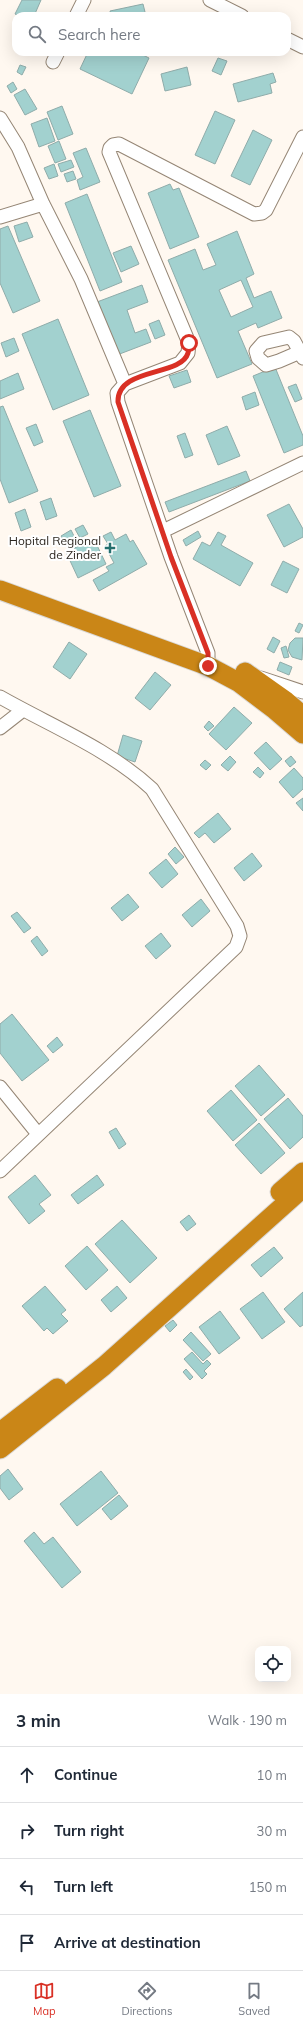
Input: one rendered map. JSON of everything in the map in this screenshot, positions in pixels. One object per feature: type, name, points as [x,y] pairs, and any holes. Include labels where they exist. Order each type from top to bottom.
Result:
[{"type":"highway","points":[[0,577],[208,660],[275,710],[303,734]]},
{"type":"highway","points":[[0,590],[248,674],[286,701],[303,716]]},
{"type":"highway","points":[[171,1297],[303,1172]]},
{"type":"highway","points":[[0,1449],[95,1357],[171,1297],[303,1188]]},
{"type":"highway","points":[[0,1432],[33,1416]]},
{"type":"street","points":[[78,12],[84,0]]},
{"type":"street","points":[[210,0],[234,12]]},
{"type":"street","points":[[291,41],[303,47]]},
{"type":"street","points":[[0,118],[18,147],[43,204],[81,279],[125,384]]},
{"type":"street","points":[[208,660],[118,402],[118,393],[125,384],[180,363],[188,353],[189,343],[109,152],[113,145],[119,144],[254,214],[262,213],[266,210],[303,137]]},
{"type":"street","points":[[0,217],[43,204]]},
{"type":"street","points":[[163,531],[303,463]]},
{"type":"street","points":[[248,674],[303,692]]},
{"type":"street","points":[[0,697],[116,761],[135,774],[152,789],[237,926],[240,936],[236,947],[0,1171]]},
{"type":"street","points":[[0,728],[23,710]]},
{"type":"street","points":[[0,1087],[38,1134]]},
{"type":"building","points":[[22,0],[41,0],[36,12],[16,12]]},
{"type":"building","points":[[143,4],[145,12],[110,12]]},
{"type":"building","points":[[86,56],[145,56],[149,58],[132,94],[80,69]]},
{"type":"building","points":[[218,58],[227,61],[221,75],[212,71]]},
{"type":"building","points":[[20,65],[26,67],[22,75],[17,72]]},
{"type":"building","points":[[187,67],[191,85],[165,91],[161,74]]},
{"type":"building","points":[[273,73],[276,82],[270,84],[272,93],[238,102],[233,84]]},
{"type":"building","points":[[13,82],[17,89],[11,93],[7,86]]},
{"type":"building","points":[[25,89],[37,109],[25,115],[14,95]]},
{"type":"building","points":[[62,106],[73,134],[58,140],[47,112]]},
{"type":"building","points":[[215,111],[235,120],[215,164],[195,155]]},
{"type":"building","points":[[47,118],[55,141],[39,147],[31,124]]},
{"type":"building","points":[[253,130],[272,140],[250,185],[231,176]]},
{"type":"building","points":[[59,141],[66,159],[55,163],[48,146]]},
{"type":"building","points":[[86,148],[100,182],[80,190],[77,180],[83,177],[73,153]]},
{"type":"building","points":[[71,160],[74,167],[61,172],[58,164]]},
{"type":"building","points":[[54,164],[58,176],[49,179],[44,168]]},
{"type":"building","points":[[73,171],[76,179],[67,182],[64,174]]},
{"type":"building","points":[[170,184],[173,190],[179,188],[199,237],[170,249],[148,193]]},
{"type":"building","points":[[87,194],[122,282],[100,291],[65,203]]},
{"type":"building","points":[[27,222],[33,237],[19,242],[14,226]]},
{"type":"building","points":[[8,226],[40,301],[13,313],[0,283],[0,229]]},
{"type":"building","points":[[237,231],[254,274],[246,278],[254,298],[271,291],[282,318],[258,328],[256,323],[238,331],[252,364],[217,378],[168,260],[195,249],[203,270],[216,265],[207,244]],"holes":[[[241,280],[253,307],[231,317],[219,290]]]},
{"type":"building","points":[[131,246],[139,264],[121,272],[113,253]]},
{"type":"building","points":[[142,285],[148,302],[127,310],[135,333],[146,329],[151,342],[117,355],[97,302]]},
{"type":"building","points":[[58,319],[89,395],[53,410],[22,334]]},
{"type":"building","points":[[159,320],[165,335],[155,339],[149,324]]},
{"type":"building","points":[[14,338],[19,351],[6,357],[1,343]]},
{"type":"building","points":[[275,367],[303,436],[303,445],[284,453],[253,376]]},
{"type":"building","points":[[187,370],[191,382],[174,388],[169,376]]},
{"type":"building","points":[[18,373],[24,389],[0,399],[0,381]]},
{"type":"building","points":[[296,384],[302,399],[295,402],[288,387]]},
{"type":"building","points":[[255,392],[259,405],[246,410],[242,397]]},
{"type":"building","points":[[3,406],[38,491],[9,503],[0,479],[0,407]]},
{"type":"building","points":[[90,410],[121,486],[94,497],[63,421]]},
{"type":"building","points":[[36,424],[43,442],[34,446],[26,428]]},
{"type":"building","points":[[227,426],[240,456],[218,465],[206,435]]},
{"type":"building","points":[[185,433],[193,455],[185,458],[177,436]]},
{"type":"building","points":[[246,471],[250,481],[169,512],[165,502]]},
{"type":"building","points":[[51,498],[57,516],[46,520],[40,502]]},
{"type":"building","points":[[289,504],[303,529],[303,537],[284,547],[267,515]]},
{"type":"building","points":[[25,509],[31,527],[21,531],[15,513]]},
{"type":"building","points":[[83,525],[88,534],[80,538],[75,529]]},
{"type":"building","points":[[71,530],[76,540],[66,546],[61,536]]},
{"type":"building","points":[[198,531],[201,537],[186,546],[183,540]]},
{"type":"building","points":[[111,532],[115,540],[126,534],[130,542],[133,540],[147,564],[99,591],[93,580],[109,571],[106,567],[114,563],[105,546],[108,544],[103,536]]},
{"type":"building","points":[[218,532],[226,536],[221,545],[253,563],[240,586],[193,559],[202,542],[210,546]]},
{"type":"building","points":[[94,539],[106,564],[78,578],[66,552]]},
{"type":"building","points":[[283,561],[299,569],[287,593],[271,585]]},
{"type":"building","points":[[299,623],[303,625],[299,633],[295,631]]},
{"type":"building","points":[[273,637],[280,641],[274,653],[267,649]]},
{"type":"building","points":[[295,638],[303,638],[302,660],[292,657],[288,650],[290,643]]},
{"type":"building","points":[[69,642],[87,654],[70,679],[53,667]]},
{"type":"building","points":[[286,646],[289,657],[284,658],[281,648]]},
{"type":"building","points":[[280,662],[292,667],[289,675],[277,670]]},
{"type":"building","points":[[155,672],[171,685],[150,710],[135,698]]},
{"type":"building","points":[[234,707],[252,723],[226,750],[209,734]]},
{"type":"building","points":[[209,721],[214,726],[208,731],[204,727]]},
{"type":"building","points":[[123,735],[142,741],[135,762],[117,756]]},
{"type":"building","points":[[266,742],[282,759],[270,770],[254,753]]},
{"type":"building","points":[[230,756],[236,762],[228,771],[221,765]]},
{"type":"building","points":[[291,756],[296,762],[290,767],[285,761]]},
{"type":"building","points":[[205,760],[211,765],[206,770],[200,765]]},
{"type":"building","points":[[258,767],[264,773],[260,778],[253,772]]},
{"type":"building","points":[[294,768],[303,778],[303,789],[293,798],[279,782]]},
{"type":"building","points":[[303,798],[303,811],[296,803]]},
{"type":"building","points":[[218,813],[231,829],[214,843],[205,833],[199,838],[194,833]]},
{"type":"building","points":[[175,847],[184,857],[176,864],[168,854]]},
{"type":"building","points":[[252,853],[262,866],[244,881],[234,868]]},
{"type":"building","points":[[166,859],[178,874],[162,888],[149,873]]},
{"type":"building","points":[[128,894],[139,907],[122,921],[111,908]]},
{"type":"building","points":[[201,899],[210,911],[192,927],[182,915]]},
{"type":"building","points":[[17,912],[31,928],[24,933],[11,916]]},
{"type":"building","points":[[161,933],[171,946],[156,959],[145,946]]},
{"type":"building","points":[[37,936],[48,951],[42,956],[31,941]]},
{"type":"building","points":[[12,1014],[49,1060],[22,1081],[0,1053],[0,1024]]},
{"type":"building","points":[[57,1037],[63,1045],[53,1053],[47,1046]]},
{"type":"building","points":[[259,1065],[285,1095],[261,1116],[235,1086]]},
{"type":"building","points":[[231,1090],[257,1120],[233,1141],[207,1111]]},
{"type":"building","points":[[288,1098],[303,1116],[303,1137],[290,1149],[264,1119]]},
{"type":"building","points":[[259,1123],[285,1153],[261,1174],[235,1145]]},
{"type":"building","points":[[116,1128],[126,1144],[119,1149],[109,1132]]},
{"type":"building","points":[[35,1175],[51,1195],[39,1204],[45,1211],[29,1224],[8,1197]]},
{"type":"building","points":[[97,1175],[104,1185],[78,1204],[71,1195]]},
{"type":"building","points":[[189,1215],[196,1224],[187,1231],[180,1222]]},
{"type":"building","points":[[122,1220],[157,1258],[130,1283],[95,1244]]},
{"type":"building","points":[[87,1246],[108,1270],[86,1290],[65,1266]]},
{"type":"building","points":[[274,1247],[283,1258],[261,1277],[251,1265]]},
{"type":"building","points":[[45,1286],[66,1310],[61,1314],[68,1321],[53,1334],[47,1328],[44,1331],[22,1306]]},
{"type":"building","points":[[117,1286],[127,1298],[111,1312],[101,1300]]},
{"type":"building","points":[[263,1292],[285,1322],[262,1339],[240,1309]]},
{"type":"building","points":[[303,1292],[303,1325],[300,1327],[284,1309]]},
{"type":"building","points":[[220,1311],[240,1338],[219,1354],[199,1327]]},
{"type":"building","points":[[173,1320],[177,1325],[170,1332],[165,1326]]},
{"type":"building","points":[[191,1332],[211,1354],[203,1361],[183,1340]]},
{"type":"building","points":[[192,1352],[203,1364],[207,1360],[211,1364],[204,1371],[207,1374],[202,1379],[184,1359]]},
{"type":"building","points":[[186,1369],[193,1377],[190,1380],[183,1372]]},
{"type":"building","points":[[8,1469],[23,1489],[9,1500],[0,1488],[0,1476]]},
{"type":"building","points":[[101,1471],[118,1493],[77,1526],[60,1504]]},
{"type":"building","points":[[119,1495],[128,1506],[111,1520],[102,1509]]},
{"type":"building","points":[[34,1532],[44,1544],[53,1537],[81,1572],[62,1588],[24,1541]]},
{"type":"place","name":"Hopital Regional de Zinder","points":[[110,548]]},
{"type":"route","points":[[189,343],[188,353],[180,363],[150,373],[125,384],[120,388],[118,393],[118,402],[171,557],[208,653],[208,666]]}]
